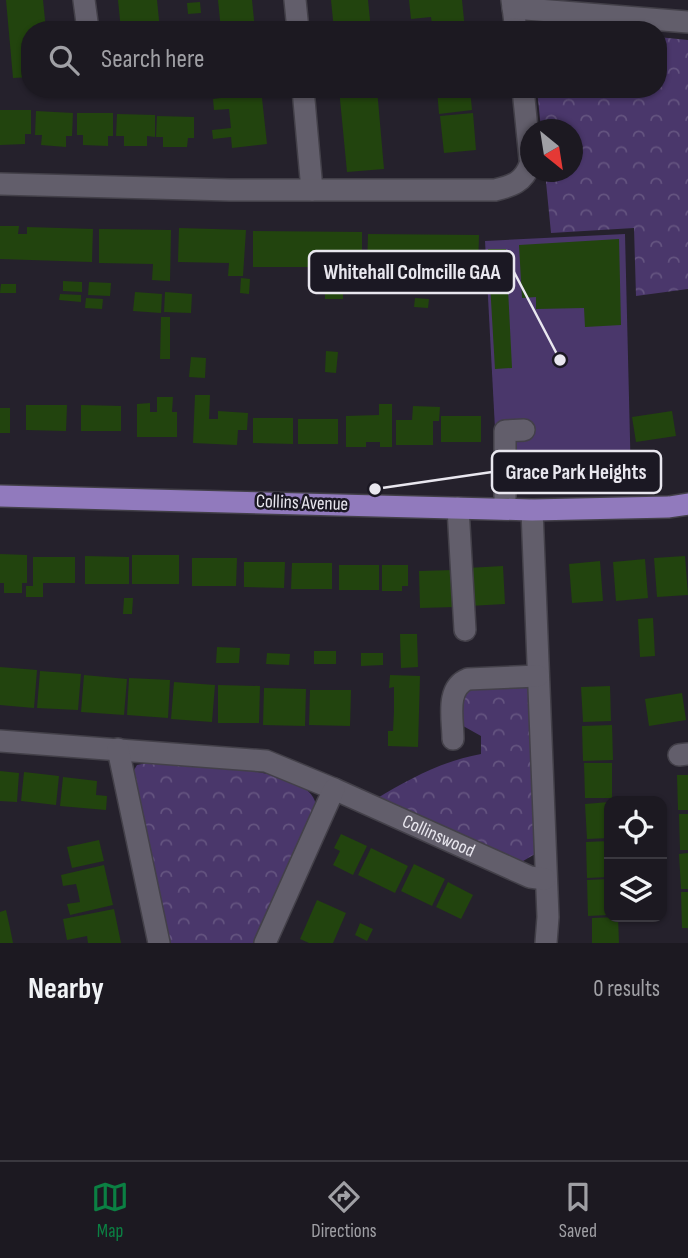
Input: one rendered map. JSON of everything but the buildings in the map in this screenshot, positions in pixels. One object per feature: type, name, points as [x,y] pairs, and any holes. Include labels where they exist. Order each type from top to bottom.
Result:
[{"type":"main road","name":"Collins Avenue","points":[[0,496],[532,510],[669,507],[688,504]]},
{"type":"street","points":[[84,0],[87,21]]},
{"type":"street","points":[[295,0],[297,21]]},
{"type":"street","points":[[513,4],[688,22]]},
{"type":"street","points":[[304,98],[312,190]]},
{"type":"street","points":[[524,98],[526,119]]},
{"type":"street","points":[[0,184],[495,191],[513,186],[520,180]]},
{"type":"street","points":[[505,509],[505,431],[524,430]]},
{"type":"street","points":[[458,508],[465,630]]},
{"type":"street","points":[[532,510],[548,917],[546,943]]},
{"type":"street","points":[[453,739],[452,694],[461,682],[538,676]]},
{"type":"street","name":"Collinswood","points":[[0,741],[266,761],[530,877],[545,879]]},
{"type":"street","points":[[118,749],[159,943]]},
{"type":"street","points":[[265,943],[334,789]]},
{"type":"green space","points":[[667,38],[688,40],[688,289],[636,296],[634,228],[551,233],[546,182],[583,182],[583,119],[540,119],[538,98],[667,98]]},
{"type":"green space","points":[[625,234],[631,480],[498,485],[485,241]]},
{"type":"green space","points":[[519,682],[528,689],[535,854],[518,864],[376,799],[426,772],[481,754],[481,736],[456,722],[462,689]]},
{"type":"green space","points":[[147,763],[215,767],[272,775],[295,783],[310,794],[316,808],[255,943],[168,943],[131,775],[137,765]]},
{"type":"place","name":"Whitehall Colmcille GAA","points":[[560,360]]},
{"type":"place","name":"Grace Park Heights","points":[[375,489]]}]
